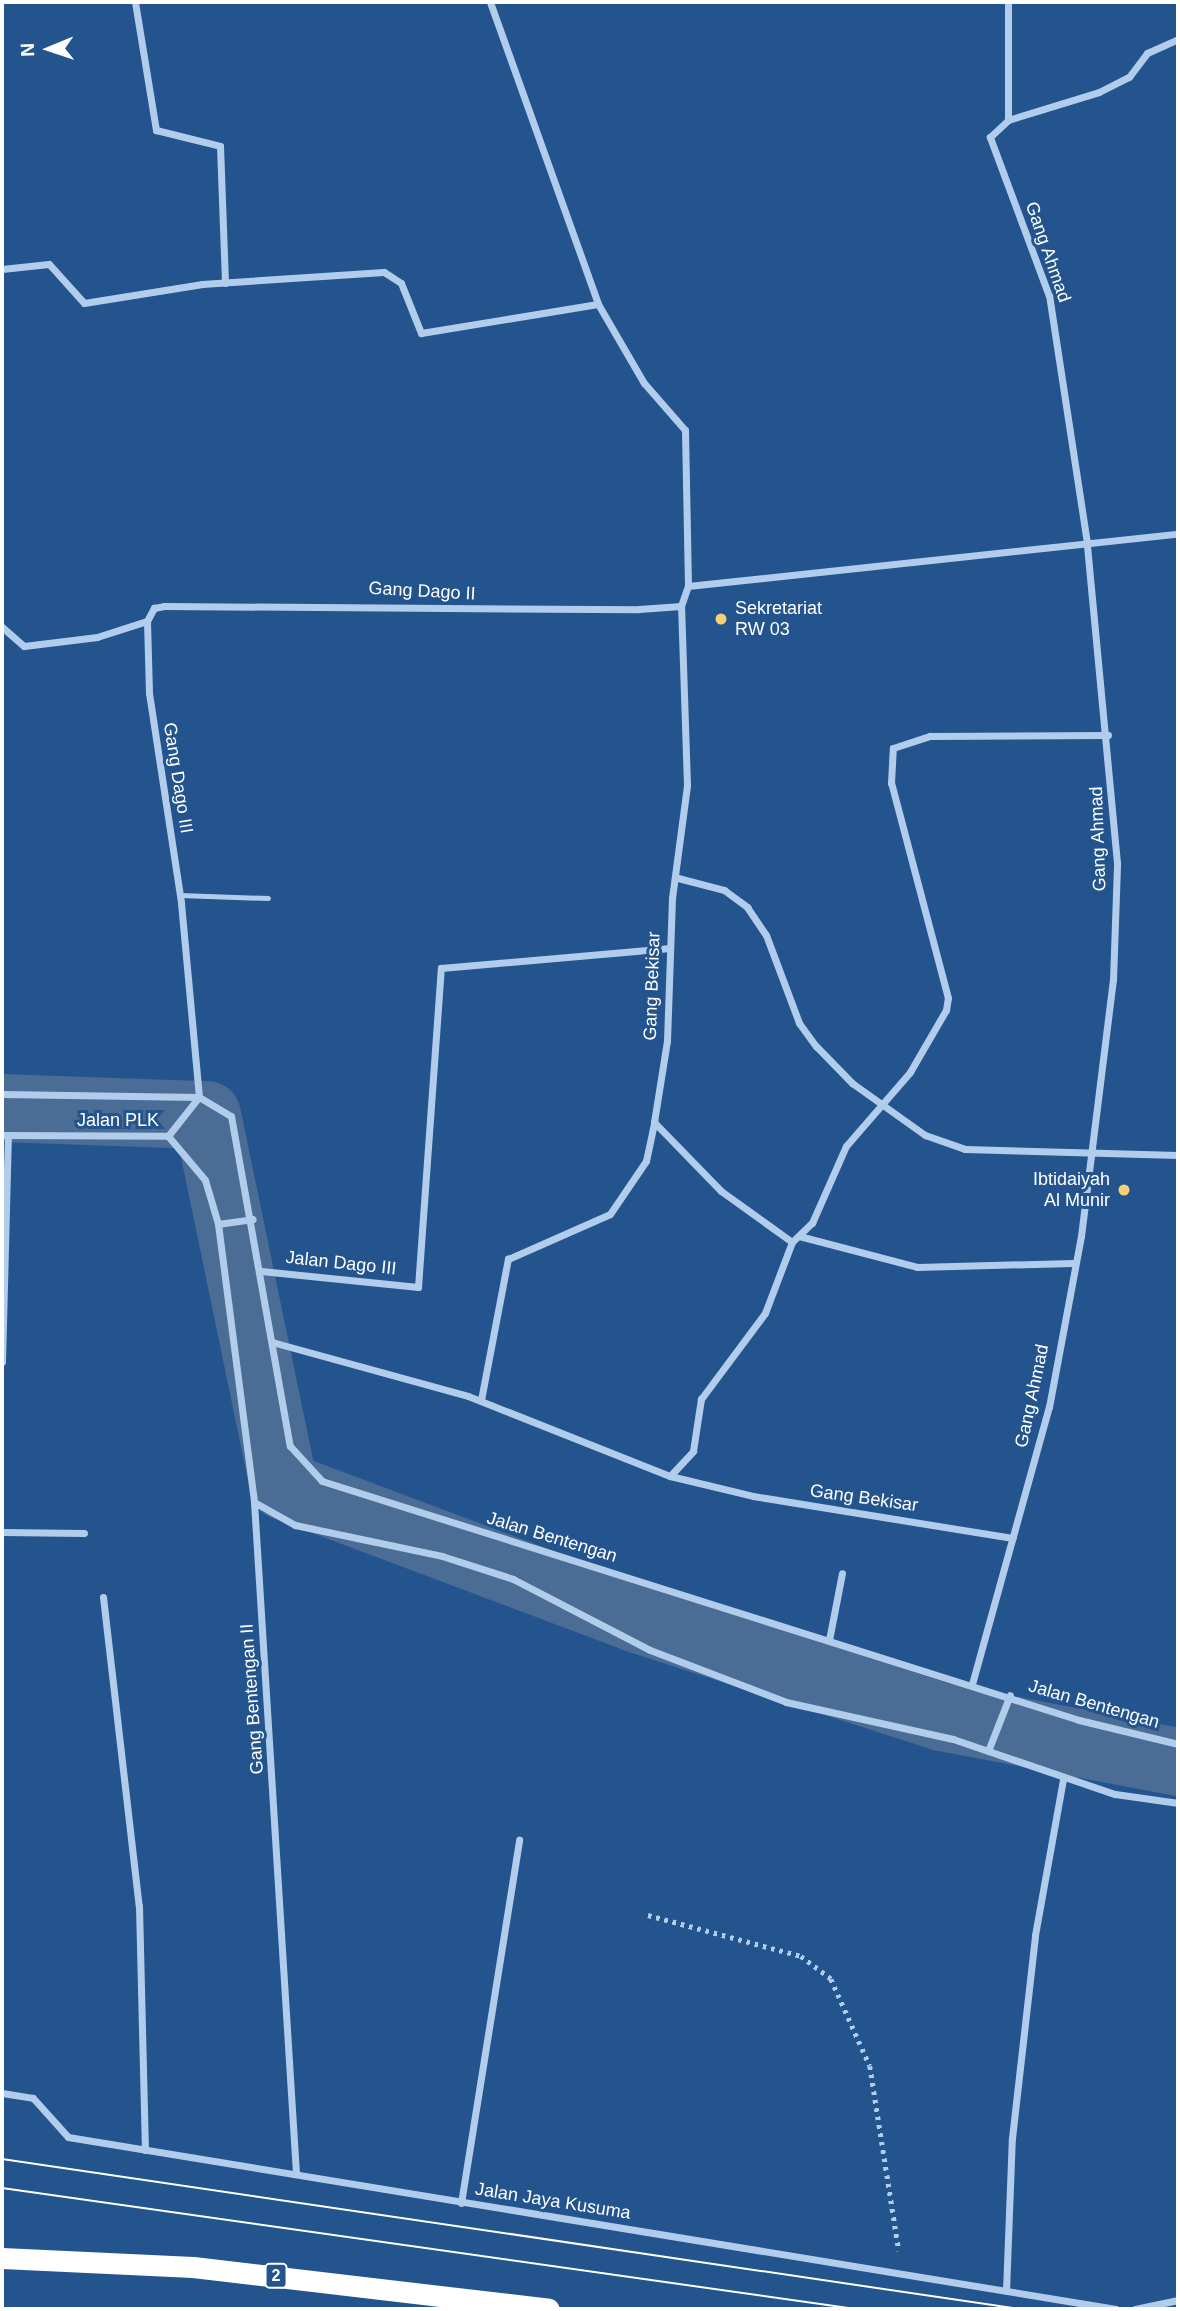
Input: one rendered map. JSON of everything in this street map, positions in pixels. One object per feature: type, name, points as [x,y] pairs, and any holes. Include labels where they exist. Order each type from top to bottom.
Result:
[{"type":"highway","name":"2","points":[[2,2258],[193,2267],[550,2309]]},
{"type":"street","points":[[135,2],[156,130],[220,146],[225,283]]},
{"type":"street","points":[[490,2],[598,304],[644,383],[685,430],[688,586],[681,606]]},
{"type":"street","name":"Gang Ahmad","points":[[972,1684],[1049,1407],[1091,1154],[1113,980],[1117,863],[1108,735],[1087,543],[1049,296],[990,137],[1008,120],[1008,2]]},
{"type":"street","points":[[1008,120],[1099,92],[1129,76],[1147,53],[1178,38]]},
{"type":"street","points":[[2,269],[49,264],[84,303],[225,283],[389,273],[401,282],[421,333],[598,304]]},
{"type":"street","points":[[688,586],[1178,534]]},
{"type":"street","name":"Gang Dago II","points":[[147,621],[154,608],[164,606],[362,603],[442,611],[599,611],[681,606]]},
{"type":"street","name":"Gang Bekisar","points":[[653,1122],[667,1041],[670,948],[688,736],[681,606]]},
{"type":"street","points":[[2,627],[24,646],[97,636],[147,621]]},
{"type":"street","name":"Gang Dago III","points":[[147,621],[149,693],[180,895],[199,1097]]},
{"type":"street","points":[[670,1476],[695,1447],[701,1399],[770,1305],[792,1242],[812,1223],[846,1146],[928,1045],[948,998],[891,783],[893,748],[930,736],[1108,735]]},
{"type":"street","points":[[678,878],[724,890],[747,907],[766,935],[799,1023],[880,1106],[953,1147],[1178,1155]]},
{"type":"street","name":"Jalan Dago III","points":[[261,1270],[418,1287],[441,968],[670,948]]},
{"type":"street","points":[[2,1094],[199,1097]]},
{"type":"street","points":[[170,1133],[188,1105],[199,1097]]},
{"type":"street","name":"Jalan Bentengan","points":[[199,1097],[223,1107],[235,1123],[290,1446],[322,1481],[972,1684],[1009,1699],[1178,1744]]},
{"type":"street","points":[[653,1122],[721,1191],[792,1242]]},
{"type":"street","points":[[481,1400],[508,1259],[610,1214],[646,1161],[653,1122]]},
{"type":"street","name":"Jalan PLK","points":[[5,1135],[170,1133],[205,1180],[220,1223]]},
{"type":"street","points":[[2,1362],[7,1351],[5,1135]]},
{"type":"street","points":[[220,1223],[251,1219]]},
{"type":"street","name":"Gang Bentengan II","points":[[220,1223],[254,1502],[296,2174]]},
{"type":"street","points":[[799,1236],[917,1267],[1073,1263]]},
{"type":"street","name":"Gang Bekisar","points":[[272,1342],[481,1400],[670,1476],[753,1496],[1013,1538]]},
{"type":"street","points":[[254,1502],[295,1525],[442,1556],[513,1579],[650,1650],[786,1702],[988,1751],[1063,1780],[1178,1803]]},
{"type":"street","points":[[2,1532],[85,1533]]},
{"type":"street","points":[[829,1640],[842,1573]]},
{"type":"street","points":[[103,1597],[139,1906],[145,2150]]},
{"type":"street","points":[[988,1751],[1009,1699]]},
{"type":"street","points":[[1006,2291],[1012,2138],[1033,1948],[1063,1780]]},
{"type":"street","points":[[461,2203],[519,1840]]},
{"type":"street","name":"Jalan Jaya Kusuma","points":[[2,2093],[33,2098],[68,2137],[1116,2309]]},
{"type":"street","points":[[1135,2309],[1178,2300]]},
{"type":"lane","points":[[180,895],[268,898]]},
{"type":"path","points":[[648,1915],[802,1956],[831,1979],[870,2066],[903,2273]]},
{"type":"waterway","points":[[2,1108],[207,1115],[284,1486],[637,1619],[942,1717],[1178,1762]]},
{"type":"tram line","points":[[2,2159],[1019,2309]]},
{"type":"tram line","points":[[2,2188],[855,2309]]},
{"type":"place","name":"Sekretariat RW 03","points":[[721,619]]},
{"type":"place","name":"Ibtidaiyah Al Munir","points":[[1124,1190]]}]
